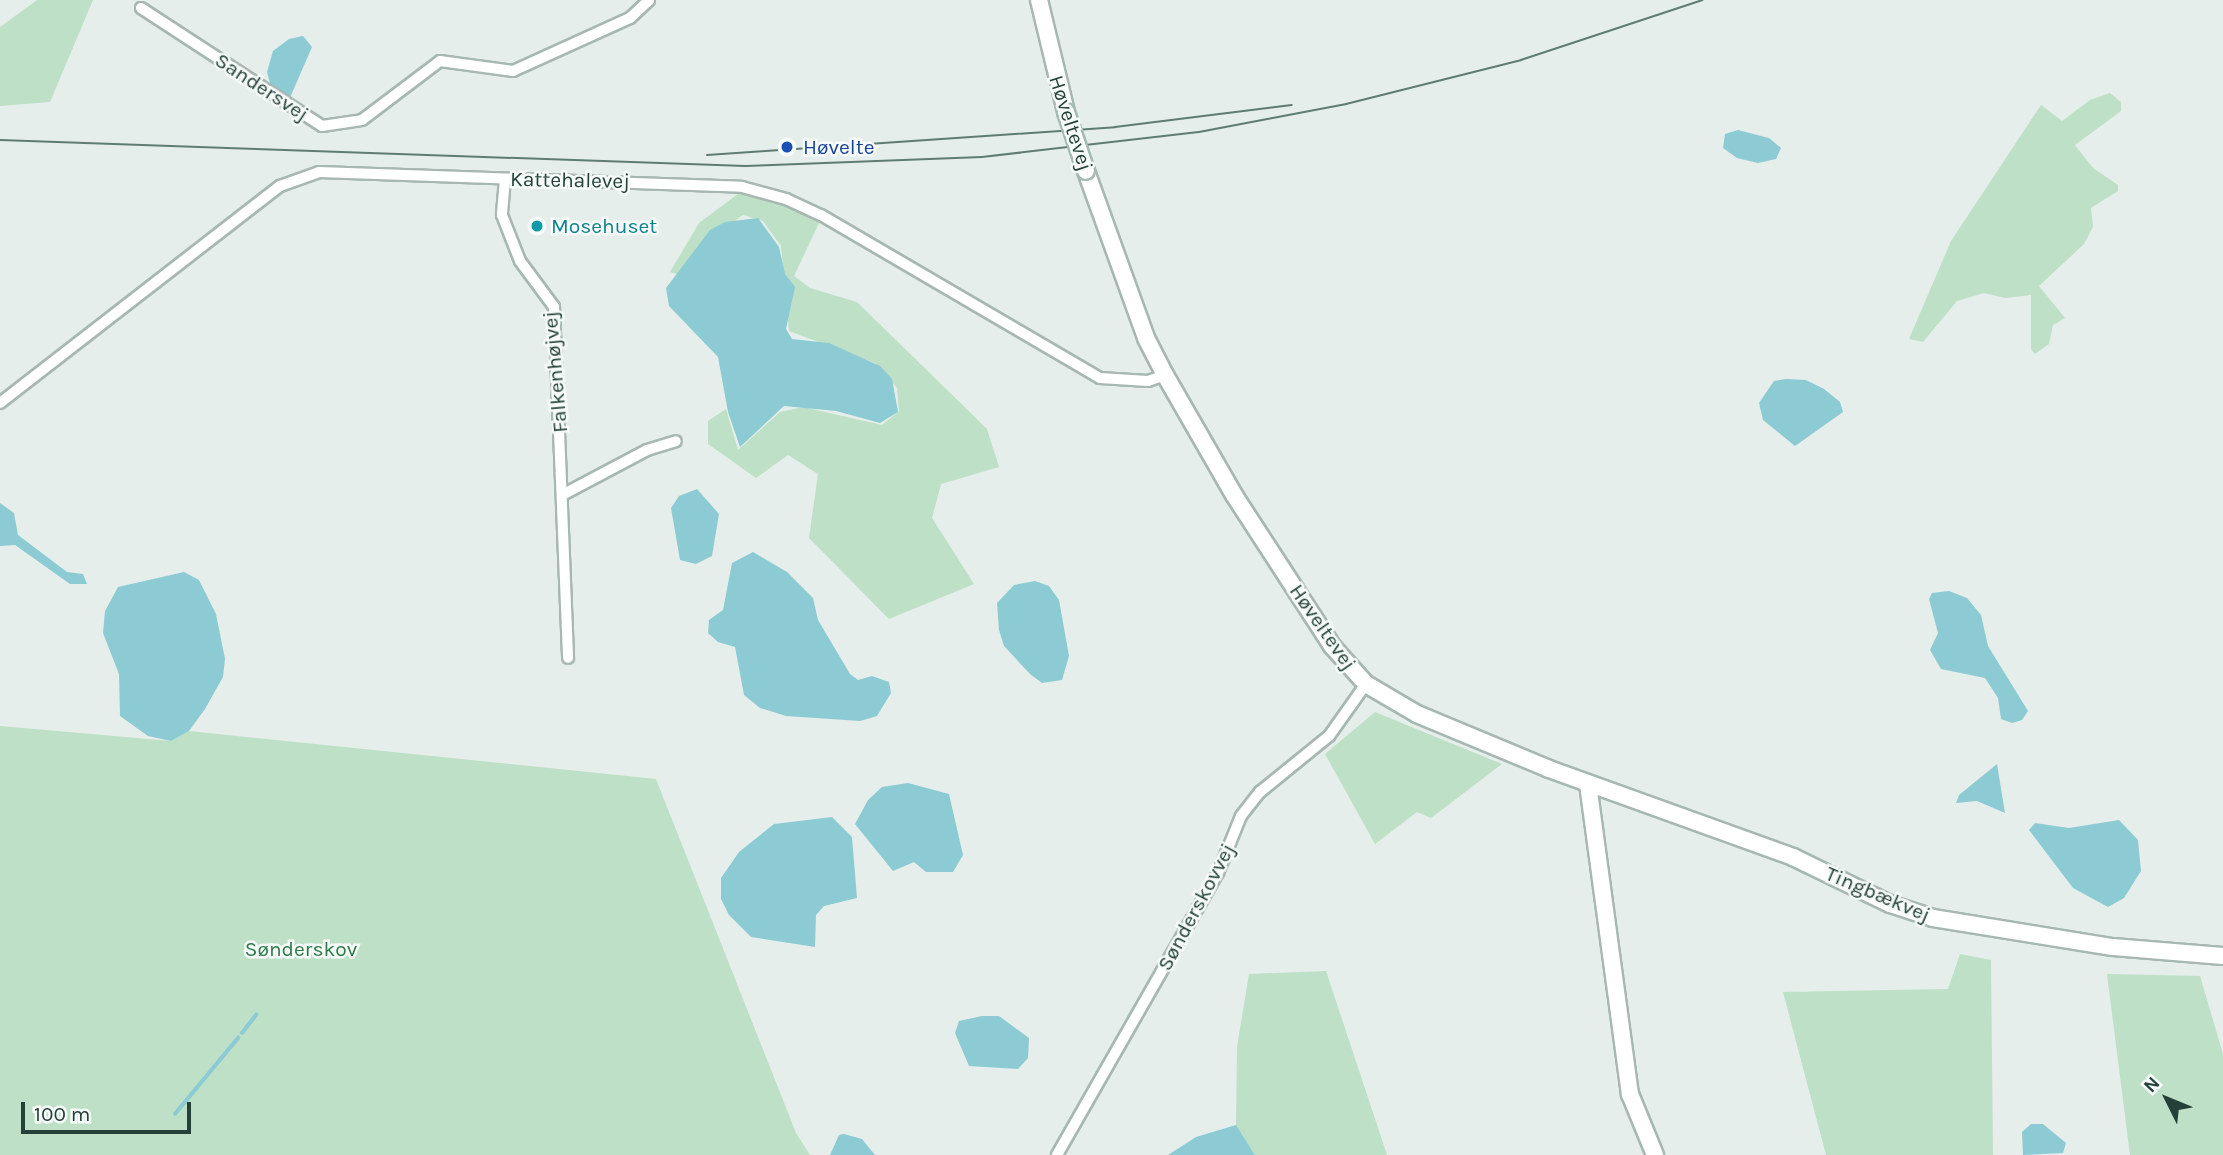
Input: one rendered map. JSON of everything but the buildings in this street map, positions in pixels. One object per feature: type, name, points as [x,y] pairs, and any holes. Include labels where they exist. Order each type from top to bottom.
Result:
[{"type":"street","name":"Sandersvej","points":[[141,8],[321,126],[362,120],[440,61],[513,71],[630,18],[649,0]]},
{"type":"street","name":"Høveltevej","points":[[1039,0],[1066,113],[1146,338],[1234,495],[1332,646],[1366,684],[1417,713],[1588,783]]},
{"type":"street","name":"Kattehalevej","points":[[0,403],[300,176],[319,172],[743,187],[786,198],[1100,378],[1148,381],[1165,375]]},
{"type":"street","name":"Falkenhøjvej","points":[[505,179],[502,215],[520,261],[554,307],[564,494],[568,658]]},
{"type":"street","points":[[564,494],[647,450],[676,441]]},
{"type":"street","name":"Sønderskovvej","points":[[1057,1155],[1218,873],[1241,816],[1260,792],[1329,737],[1366,684]]},
{"type":"street","points":[[1588,783],[1630,1094],[1654,1155]]},
{"type":"street","name":"Tingbækvej","points":[[1588,783],[1793,856],[1890,904],[1933,918],[2113,947],[2223,956]]},
{"type":"green space","points":[[37,0],[93,0],[50,102],[0,106],[0,27]]},
{"type":"green space","points":[[2110,93],[2121,102],[2121,111],[2075,145],[2093,168],[2118,185],[2118,191],[2091,208],[2093,227],[2084,244],[2039,286],[2065,318],[2053,325],[2049,344],[2035,354],[2031,349],[2031,295],[2005,298],[1984,293],[1957,301],[1923,342],[1909,339],[1951,241],[2041,105],[2062,121],[2090,100]]},
{"type":"green space","points":[[750,185],[820,221],[794,276],[810,288],[857,302],[987,429],[999,467],[941,484],[932,518],[974,584],[889,619],[809,538],[818,474],[788,455],[756,478],[708,444],[708,421],[726,409],[738,450],[780,412],[803,407],[882,425],[899,411],[897,388],[875,363],[789,331],[781,246],[763,221],[743,215],[696,248],[684,276],[670,272],[699,223]]},
{"type":"green space","points":[[1375,712],[1502,764],[1431,818],[1417,812],[1375,844],[1325,754]]},
{"type":"green space","name":"Sønderskov","points":[[0,726],[171,741],[189,731],[656,779],[796,1133],[810,1155],[0,1155]]},
{"type":"green space","points":[[1960,954],[1991,960],[1993,1155],[1826,1155],[1783,992],[1948,989]]},
{"type":"green space","points":[[1326,971],[1387,1155],[1255,1155],[1236,1125],[1237,1047],[1249,974]]},
{"type":"green space","points":[[2107,974],[2200,976],[2223,1054],[2223,1155],[2130,1155]]},
{"type":"water","points":[[303,36],[312,47],[289,100],[272,91],[267,72],[273,51],[289,39]]},
{"type":"water","points":[[1738,130],[1769,138],[1781,148],[1776,159],[1758,163],[1737,158],[1723,148],[1725,134]]},
{"type":"water","points":[[758,218],[779,247],[785,274],[795,287],[786,329],[792,339],[829,343],[880,366],[892,379],[898,412],[880,423],[836,411],[784,406],[740,447],[728,412],[718,357],[669,306],[666,288],[710,230],[725,222]]},
{"type":"water","points":[[1806,380],[1824,389],[1840,402],[1843,412],[1795,446],[1763,420],[1759,403],[1774,381]]},
{"type":"water","points":[[697,489],[719,514],[712,556],[696,564],[680,560],[671,508],[679,496]]},
{"type":"water","points":[[0,503],[14,513],[18,535],[67,572],[83,574],[87,584],[70,584],[15,545],[0,546]]},
{"type":"water","points":[[753,552],[787,572],[813,598],[818,620],[850,674],[858,680],[872,676],[889,682],[891,693],[877,716],[860,721],[786,716],[760,708],[744,695],[735,647],[718,642],[708,633],[709,620],[723,610],[732,563]]},
{"type":"water","points":[[184,572],[199,580],[216,614],[225,659],[223,677],[205,709],[189,731],[171,741],[148,736],[120,716],[119,674],[103,633],[105,611],[118,587]]},
{"type":"water","points":[[1035,581],[1049,586],[1059,600],[1069,656],[1062,680],[1042,683],[1030,674],[1004,646],[999,630],[997,603],[1014,585]]},
{"type":"water","points":[[1949,591],[1967,598],[1981,615],[1988,646],[2028,711],[2022,720],[2012,723],[2001,719],[1998,698],[1985,678],[1941,669],[1930,650],[1938,633],[1929,599],[1932,593]]},
{"type":"water","points":[[1997,764],[2005,813],[1977,801],[1956,803],[1959,795]]},
{"type":"water","points":[[908,783],[949,794],[963,855],[953,872],[926,872],[914,862],[893,871],[855,824],[868,800],[882,787]]},
{"type":"water","points":[[832,817],[852,837],[857,898],[824,906],[816,915],[815,947],[751,937],[729,915],[721,899],[721,878],[739,852],[774,824]]},
{"type":"water","points":[[2119,820],[2138,840],[2141,871],[2124,898],[2108,907],[2073,888],[2029,830],[2035,823],[2069,828]]},
{"type":"water","points":[[982,1016],[999,1016],[1029,1038],[1028,1058],[1018,1069],[969,1066],[955,1033],[959,1021]]},
{"type":"water","points":[[2031,1124],[2043,1124],[2066,1143],[2063,1153],[2023,1155],[2022,1132]]},
{"type":"water","points":[[1236,1125],[1255,1155],[1168,1155],[1196,1137]]},
{"type":"water","points":[[839,1135],[862,1139],[875,1155],[830,1155]]},
{"type":"waterway","points":[[242,1033],[256,1015]]},
{"type":"waterway","points":[[175,1114],[238,1038]]},
{"type":"tram line","points":[[0,140],[746,166],[982,157],[1199,132],[1346,104],[1521,60],[1702,0]]},
{"type":"tram line","points":[[707,155],[1115,127],[1292,105]]},
{"type":"place","name":"Høvelte","points":[[787,147]]},
{"type":"place","name":"Mosehuset","points":[[537,226]]}]
